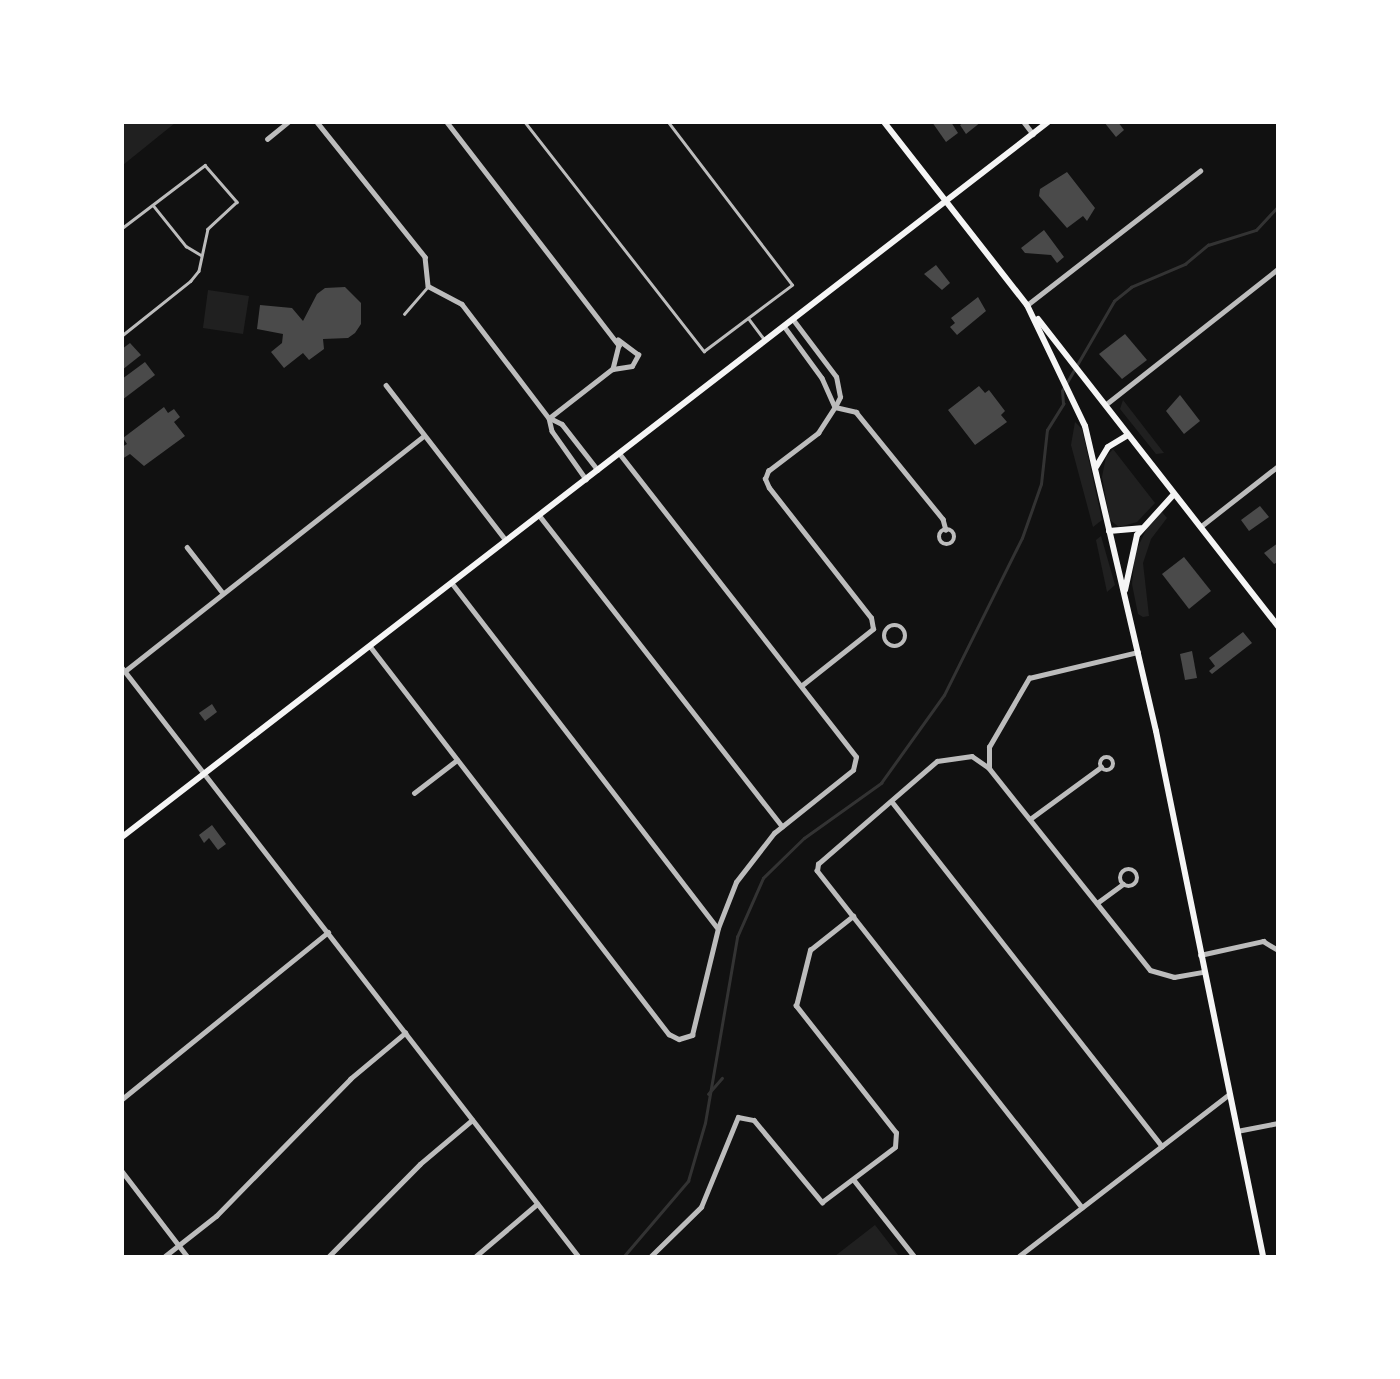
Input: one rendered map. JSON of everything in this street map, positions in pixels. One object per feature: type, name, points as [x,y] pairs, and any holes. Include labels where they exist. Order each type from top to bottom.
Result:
[{"type":"main road","points":[[884,122],[1278,626]]},
{"type":"main road","points":[[122,837],[1048,122]]},
{"type":"main road","points":[[1027,305],[1072,394],[1096,468],[1138,652],[1263,1256]]},
{"type":"main road","points":[[1096,468],[1108,447],[1128,435]]},
{"type":"main road","points":[[1124,596],[1128,563],[1141,528],[1174,494]]},
{"type":"main road","points":[[1109,531],[1141,528]]},
{"type":"street","points":[[267,139],[288,122]]},
{"type":"street","points":[[317,122],[425,257],[428,286],[461,304],[550,418],[562,424],[598,470]]},
{"type":"street","points":[[447,122],[617,340],[635,349],[636,361],[613,369],[550,418]]},
{"type":"street","points":[[1024,122],[1033,134]]},
{"type":"street","points":[[1027,305],[1200,170]]},
{"type":"street","points":[[1105,406],[1278,269]]},
{"type":"street","points":[[793,320],[836,377],[840,397],[824,427],[770,469],[765,479],[871,618],[873,629]]},
{"type":"street","points":[[783,326],[822,378],[835,407]]},
{"type":"street","points":[[613,369],[620,355],[617,340]]},
{"type":"street","points":[[386,385],[506,541]]},
{"type":"street","points":[[835,407],[856,412],[867,421],[943,519],[946,530]]},
{"type":"street","points":[[550,418],[552,430],[586,479]]},
{"type":"street","points":[[424,436],[124,669],[578,1256]]},
{"type":"street","points":[[370,646],[669,1034],[682,1039],[696,1029],[718,928],[743,871],[782,825],[853,770],[857,762],[802,686],[619,454]]},
{"type":"street","points":[[1200,527],[1278,466]]},
{"type":"street","points":[[539,515],[782,825]]},
{"type":"street","points":[[187,547],[223,593]]},
{"type":"street","points":[[452,583],[718,928]]},
{"type":"street","points":[[873,629],[884,633],[892,646],[905,638],[905,631],[896,625],[884,633]]},
{"type":"street","points":[[802,686],[873,629]]},
{"type":"street","points":[[989,768],[989,747],[1029,678],[1042,672],[1138,652]]},
{"type":"street","points":[[1082,1208],[853,916],[817,866],[944,757],[972,755],[989,768],[1150,970],[1174,977],[1203,972]]},
{"type":"street","points":[[414,793],[457,760]]},
{"type":"street","points":[[1030,819],[1101,767]]},
{"type":"street","points":[[893,803],[1162,1146]]},
{"type":"street","points":[[1097,903],[1123,884],[1136,884],[1136,873],[1123,872],[1123,884]]},
{"type":"street","points":[[651,1256],[701,1207],[717,1178],[731,1125],[738,1117],[754,1120],[819,1201],[854,1180],[895,1147],[897,1138],[796,1002],[810,950],[853,916]]},
{"type":"street","points":[[122,1099],[328,932]]},
{"type":"street","points":[[1199,955],[1263,941],[1278,950]]},
{"type":"street","points":[[165,1256],[216,1216],[350,1079],[405,1033]]},
{"type":"street","points":[[1019,1256],[1229,1094]]},
{"type":"street","points":[[329,1256],[420,1164],[472,1120]]},
{"type":"street","points":[[1237,1132],[1278,1123]]},
{"type":"street","points":[[122,1171],[187,1256]]},
{"type":"street","points":[[854,1180],[914,1256]]},
{"type":"street","points":[[476,1256],[537,1204]]},
{"type":"lane","points":[[524,122],[704,351],[792,282],[668,122]]},
{"type":"lane","points":[[122,228],[208,166],[237,202],[212,224],[191,281],[122,336]]},
{"type":"lane","points":[[153,205],[186,246],[201,255]]},
{"type":"lane","points":[[404,313],[428,286]]},
{"type":"lane","points":[[749,318],[765,341]]},
{"type":"shaded area","points":[[123,122],[175,122],[175,123],[123,165]]},
{"type":"shaded area","points":[[208,290],[249,296],[243,334],[203,328]]},
{"type":"shaded area","points":[[1123,400],[1164,453],[1156,454],[1120,409]]},
{"type":"shaded area","points":[[1075,422],[1082,429],[1102,520],[1093,527],[1071,445]]},
{"type":"shaded area","points":[[1113,449],[1155,503],[1137,522],[1119,527],[1110,520],[1102,477],[1106,457]]},
{"type":"shaded area","points":[[1162,512],[1167,518],[1151,539],[1143,563],[1149,616],[1143,617],[1138,614],[1132,584],[1135,553],[1147,528]]},
{"type":"shaded area","points":[[1101,536],[1115,585],[1107,592],[1096,540]]},
{"type":"shaded area","points":[[875,1225],[899,1256],[835,1256]]},
{"type":"building","points":[[932,122],[951,122],[958,133],[946,142]]},
{"type":"building","points":[[964,122],[981,122],[966,134],[960,125]]},
{"type":"building","points":[[1104,122],[1118,122],[1124,130],[1116,137]]},
{"type":"building","points":[[1067,172],[1095,208],[1087,221],[1083,216],[1067,228],[1039,196],[1040,189]]},
{"type":"building","points":[[1044,230],[1064,257],[1057,263],[1051,255],[1025,253],[1021,248]]},
{"type":"building","points":[[936,265],[950,283],[942,290],[924,274]]},
{"type":"building","points":[[345,287],[361,303],[361,324],[355,333],[348,338],[323,339],[324,349],[309,360],[303,353],[284,368],[271,352],[282,343],[283,334],[257,329],[260,305],[292,308],[303,321],[317,294],[325,288]]},
{"type":"building","points":[[978,297],[986,311],[957,335],[950,327],[955,323],[951,318]]},
{"type":"building","points":[[1125,334],[1147,360],[1122,379],[1099,354]]},
{"type":"building","points":[[130,343],[141,355],[122,370],[122,349]]},
{"type":"building","points":[[145,362],[155,375],[122,400],[122,379]]},
{"type":"building","points":[[979,386],[985,393],[989,390],[1005,411],[1001,415],[1007,422],[975,445],[948,410]]},
{"type":"building","points":[[1180,395],[1200,421],[1184,434],[1166,411]]},
{"type":"building","points":[[164,407],[168,413],[174,409],[180,417],[174,422],[185,436],[144,466],[130,454],[122,459],[122,447],[127,444],[123,438]]},
{"type":"building","points":[[1260,506],[1269,517],[1249,531],[1241,520]]},
{"type":"building","points":[[1278,543],[1278,562],[1274,564],[1264,553]]},
{"type":"building","points":[[1184,557],[1211,591],[1189,609],[1162,574]]},
{"type":"building","points":[[1243,632],[1252,643],[1212,674],[1209,671],[1215,666],[1209,658]]},
{"type":"building","points":[[1192,651],[1197,678],[1185,680],[1180,654]]},
{"type":"building","points":[[212,704],[217,712],[205,721],[199,713]]},
{"type":"building","points":[[212,825],[226,844],[218,850],[209,838],[204,843],[199,835]]},
{"type":"waterway","points":[[624,1256],[688,1181],[705,1123],[737,937],[763,878],[804,838],[881,783],[944,695],[1022,538],[1041,484],[1047,430],[1063,404],[1062,391],[1114,301],[1131,287],[1185,264],[1208,245],[1256,230],[1278,206]]},
{"type":"waterway","points":[[708,1094],[722,1078]]}]
